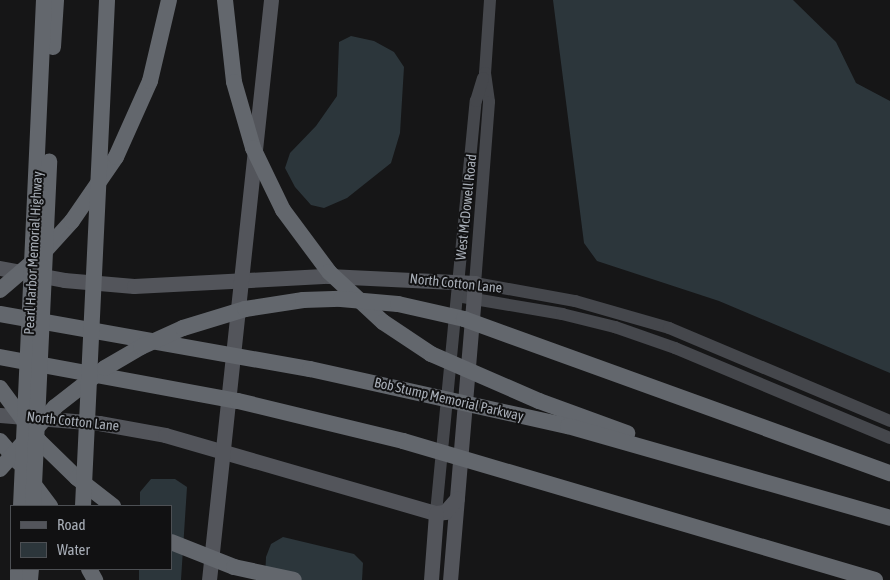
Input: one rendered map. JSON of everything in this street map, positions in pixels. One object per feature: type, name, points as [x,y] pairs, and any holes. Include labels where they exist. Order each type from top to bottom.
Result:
[{"type":"highway","name":"Pearl Harbor Memorial Highway","points":[[21,505],[31,429],[39,253],[44,0]]},
{"type":"highway","points":[[39,253],[56,0]]},
{"type":"highway","points":[[83,505],[107,0]]},
{"type":"highway","points":[[0,290],[43,253],[90,198],[126,139],[150,81],[169,0]]},
{"type":"highway","points":[[225,0],[234,82],[262,169],[283,210],[317,258],[370,311],[417,346],[467,371],[609,427],[812,495]]},
{"type":"highway","points":[[0,469],[54,407],[118,360],[182,328],[267,305],[341,299],[429,310],[633,379],[890,473]]},
{"type":"highway","name":"Bob Stump Memorial Parkway","points":[[0,314],[121,333],[389,385],[568,426],[890,518]]},
{"type":"highway","points":[[0,358],[238,401],[402,441],[875,580]]},
{"type":"highway","points":[[0,388],[39,441],[77,478],[112,505]]},
{"type":"highway","points":[[31,429],[33,505]]},
{"type":"highway","points":[[0,441],[49,505]]},
{"type":"highway","points":[[172,542],[234,566],[294,580]]},
{"type":"main road","points":[[209,580],[271,0]]},
{"type":"main road","name":"West McDowell Road","points":[[450,580],[489,102],[485,74],[490,0]]},
{"type":"main road","name":"West McDowell Road","points":[[431,580],[451,341],[476,101],[485,74]]},
{"type":"main road","name":"North Cotton Lane","points":[[0,268],[106,285],[171,286],[292,277],[369,276],[458,288],[475,283],[575,301],[669,328],[890,421]]},
{"type":"main road","name":"North Cotton Lane","points":[[458,288],[473,299],[577,318],[629,332],[684,351],[890,438]]},
{"type":"main road","name":"North Cotton Lane","points":[[0,415],[125,426],[222,450],[436,513]]},
{"type":"main road","points":[[436,513],[445,512],[457,498]]},
{"type":"water","points":[[553,0],[793,0],[836,42],[856,83],[890,101],[890,373],[719,301],[597,261],[584,243]]},
{"type":"water","points":[[351,36],[374,41],[394,52],[404,67],[400,133],[391,163],[347,198],[324,208],[311,205],[295,187],[285,168],[290,153],[316,126],[337,96],[339,42]]},
{"type":"water","points":[[151,479],[175,479],[187,487],[181,580],[139,580],[139,570],[172,570],[172,505],[140,505],[140,492]]},
{"type":"water","points":[[283,537],[354,554],[363,563],[362,580],[265,580],[266,557],[271,544]]}]
